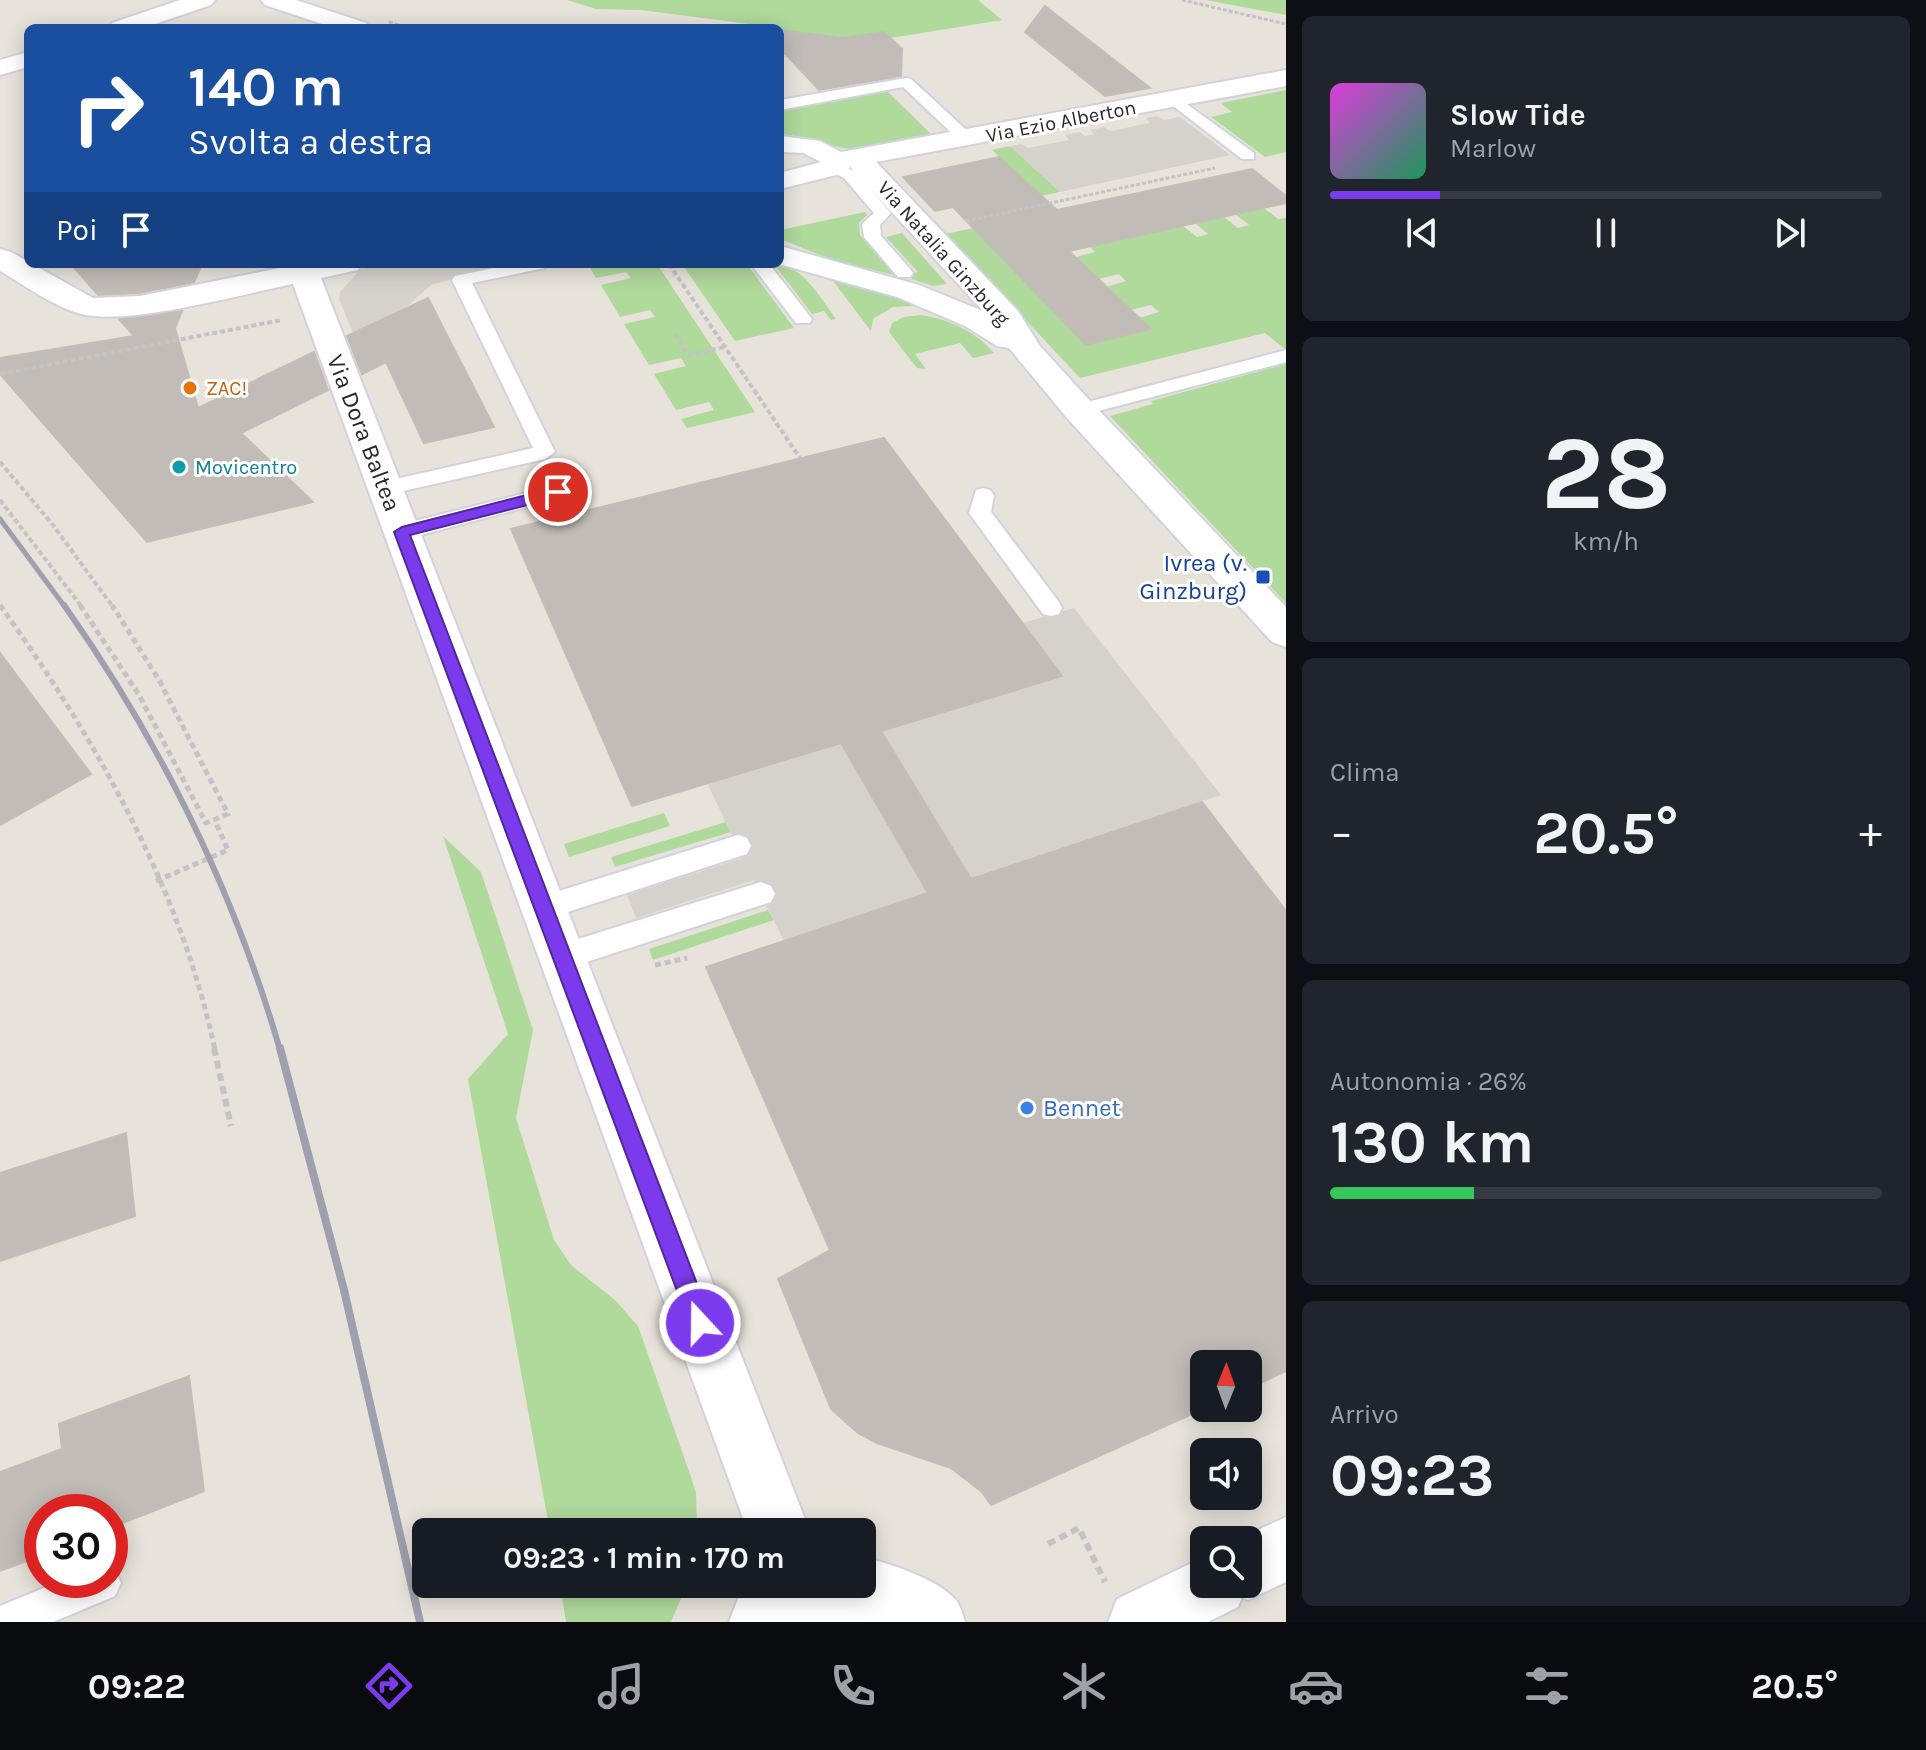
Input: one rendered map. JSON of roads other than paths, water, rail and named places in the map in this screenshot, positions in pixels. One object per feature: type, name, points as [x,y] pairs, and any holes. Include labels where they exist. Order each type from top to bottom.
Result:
[{"type":"street","points":[[132,24],[203,0]]},
{"type":"street","points":[[273,0],[346,24]]},
{"type":"street","points":[[0,68],[24,60]]},
{"type":"street","name":"Via Ezio Alberton","points":[[784,180],[842,162],[1286,78]]},
{"type":"street","points":[[784,144],[814,147],[842,162]]},
{"type":"street","name":"Via Natalia Ginzburg","points":[[842,162],[1007,318],[1027,351],[1079,410],[1286,632]]},
{"type":"street","name":"Via Natalia Ginzburg","points":[[784,256],[934,301],[976,319],[1027,351]]},
{"type":"street","points":[[0,258],[75,302],[91,307],[140,305],[326,268]]},
{"type":"street","name":"Via Dora Baltea","points":[[304,272],[774,1518]]},
{"type":"street","points":[[1262,1561],[1286,1548]]},
{"type":"street","points":[[787,1600],[832,1587],[863,1588],[898,1599],[933,1622]]},
{"type":"street","points":[[1126,1608],[1190,1591]]},
{"type":"lane","points":[[784,104],[906,82],[967,139]]},
{"type":"lane","points":[[1173,99],[1248,156]]},
{"type":"lane","points":[[842,162],[883,213],[871,224],[873,237],[904,273]]},
{"type":"lane","points":[[394,511],[545,452],[451,282],[519,268]]},
{"type":"lane","points":[[763,268],[803,319]]},
{"type":"lane","points":[[1079,410],[1286,356]]},
{"type":"lane","points":[[394,511],[558,492]]},
{"type":"lane","points":[[983,495],[980,513],[1051,608]]},
{"type":"lane","points":[[543,908],[738,846]]},
{"type":"lane","points":[[562,957],[761,894]]},
{"type":"lane","points":[[7,1622],[65,1598]]},
{"type":"railway","points":[[0,519],[65,607]]},
{"type":"railway","points":[[64,605],[131,709],[190,818],[240,932],[280,1050]]},
{"type":"railway","points":[[280,1048],[344,1290],[420,1622]]},
{"type":"place","name":"ZAC!","points":[[190,388]]},
{"type":"place","name":"Movicentro","points":[[179,467]]},
{"type":"place","name":"Ivrea (v. Ginzburg)","points":[[1263,577]]},
{"type":"place","name":"Bennet","points":[[1027,1108]]}]
